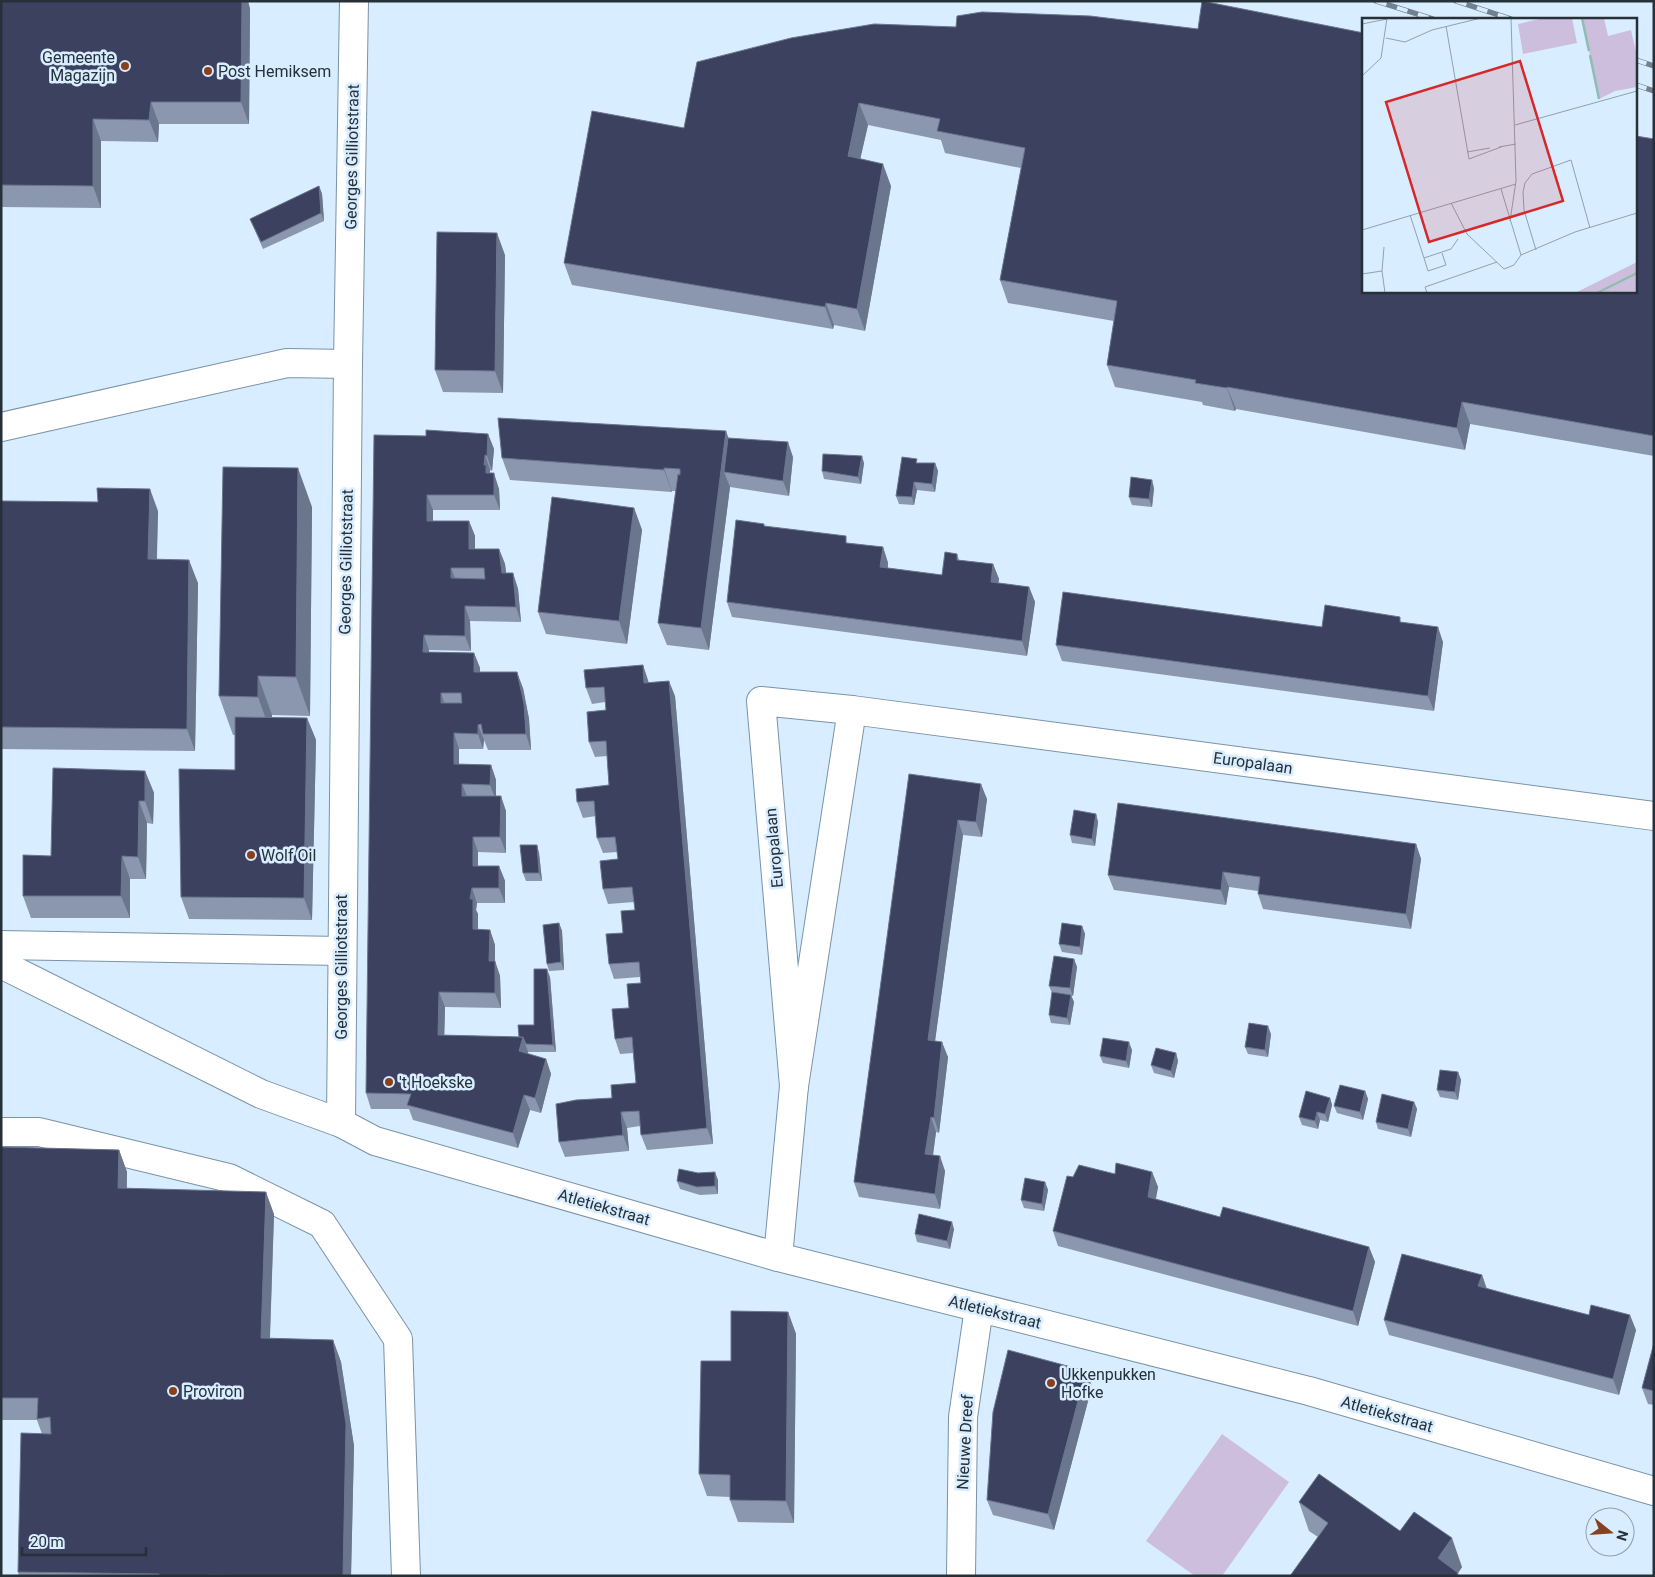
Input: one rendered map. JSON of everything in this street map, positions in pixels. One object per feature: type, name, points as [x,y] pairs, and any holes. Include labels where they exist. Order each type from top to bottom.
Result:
[{"type":"street","name":"Georges Gilliotstraat","points":[[341,1123],[341,951],[354,1]]},
{"type":"street","points":[[1,427],[287,363],[348,364]]},
{"type":"street","name":"Europalaan","points":[[794,1086],[761,701],[852,710],[1654,816]]},
{"type":"street","name":"Europalaan","points":[[778,1257],[794,1086],[852,710]]},
{"type":"street","points":[[1,946],[341,951]]},
{"type":"street","name":"Atletiekstraat","points":[[1,964],[261,1094],[341,1123],[376,1141],[778,1257],[1308,1391],[1654,1491]]},
{"type":"street","points":[[1,1132],[39,1132],[229,1178],[322,1224],[398,1339],[406,1576]]},
{"type":"street","name":"Nieuwe Dreef","points":[[961,1576],[963,1417],[979,1308]]},
{"type":"shaded area","points":[[1222,1434],[1289,1482],[1222,1576],[1195,1576],[1146,1541]]},
{"type":"building","name":"Gemeente Magazijn","points":[[1,1],[242,1],[241,102],[151,102],[149,120],[93,119],[93,186],[1,185]]},
{"type":"building","points":[[1202,1],[1362,33],[1362,292],[1638,292],[1638,136],[1654,139],[1654,436],[1462,402],[1457,428],[1195,383],[1196,380],[1107,365],[1117,301],[1000,280],[1025,148],[937,131],[940,119],[859,103],[848,156],[883,164],[857,309],[826,303],[825,307],[564,263],[592,111],[684,128],[697,62],[791,38],[874,24],[956,27],[957,16],[982,12],[1090,16],[1198,29]]},
{"type":"building","points":[[319,186],[321,213],[261,242],[250,219]]},
{"type":"building","points":[[437,232],[497,233],[495,371],[435,370]]},
{"type":"building","points":[[498,418],[726,431],[701,628],[658,623],[680,469],[664,468],[664,470],[502,458]]},
{"type":"building","points":[[426,430],[488,434],[487,456],[485,455],[484,465],[486,465],[486,473],[494,473],[494,495],[427,495],[427,521],[469,521],[469,549],[499,549],[502,573],[513,573],[516,607],[465,606],[465,636],[424,635],[423,652],[474,653],[474,672],[517,672],[524,704],[526,734],[483,734],[481,724],[478,725],[478,734],[454,733],[454,764],[491,765],[490,785],[462,784],[462,796],[501,796],[500,837],[473,837],[473,866],[499,866],[499,888],[472,888],[470,899],[473,899],[473,929],[490,930],[489,961],[495,961],[495,993],[439,992],[438,1035],[523,1037],[519,1051],[546,1059],[535,1098],[524,1095],[513,1133],[407,1105],[411,1094],[366,1093],[374,435],[426,436]],"holes":[[[451,568],[484,568],[485,579],[451,578]],[[441,693],[461,693],[462,703],[441,703]]]},
{"type":"building","points":[[728,438],[788,442],[783,481],[724,472]]},
{"type":"building","points":[[823,454],[862,456],[858,477],[822,471]]},
{"type":"building","points":[[902,457],[917,459],[916,463],[935,463],[932,484],[914,482],[912,497],[896,496]]},
{"type":"building","points":[[223,467],[298,468],[296,677],[258,676],[258,697],[219,696]]},
{"type":"building","points":[[1131,477],[1152,480],[1149,499],[1129,497]]},
{"type":"building","points":[[97,488],[150,489],[148,559],[189,560],[187,729],[1,727],[1,501],[98,502]]},
{"type":"building","points":[[552,497],[634,508],[619,621],[538,612]]},
{"type":"building","points":[[736,520],[764,524],[764,526],[846,536],[846,543],[883,547],[880,567],[942,575],[945,552],[957,554],[957,560],[993,564],[991,582],[1029,587],[1022,641],[727,602]]},
{"type":"building","points":[[1063,592],[1322,627],[1325,605],[1400,617],[1400,622],[1438,627],[1428,696],[1056,645]]},
{"type":"building","points":[[643,665],[644,683],[669,681],[707,1128],[641,1135],[639,1111],[621,1112],[623,1135],[559,1142],[556,1104],[576,1100],[612,1098],[611,1085],[636,1083],[632,1037],[615,1039],[612,1009],[629,1008],[627,984],[641,983],[639,962],[609,964],[606,934],[623,933],[621,911],[635,910],[632,887],[603,889],[600,861],[618,859],[615,837],[597,838],[594,801],[577,802],[576,789],[609,785],[606,741],[589,742],[587,712],[606,710],[604,687],[586,688],[584,670]]},
{"type":"building","name":"Wolf Oil","points":[[235,717],[307,718],[304,898],[181,897],[179,769],[235,770]]},
{"type":"building","points":[[53,768],[145,771],[145,801],[139,801],[138,857],[122,856],[121,896],[23,896],[23,855],[51,856]]},
{"type":"building","points":[[909,774],[981,784],[976,822],[958,820],[928,1040],[942,1042],[934,1118],[931,1117],[925,1154],[940,1156],[935,1194],[854,1182]]},
{"type":"building","points":[[1118,803],[1416,844],[1406,914],[1258,894],[1260,877],[1223,872],[1221,890],[1108,875]]},
{"type":"building","points":[[1074,810],[1096,814],[1092,839],[1070,835]]},
{"type":"building","points":[[520,845],[537,845],[539,873],[523,873]]},
{"type":"building","points":[[559,923],[561,962],[547,964],[543,925]]},
{"type":"building","points":[[1062,923],[1082,926],[1080,947],[1059,944]]},
{"type":"building","points":[[1054,956],[1074,959],[1070,988],[1049,986]]},
{"type":"building","points":[[534,969],[547,969],[553,1045],[526,1044],[523,1037],[519,1037],[518,1025],[534,1025]]},
{"type":"building","points":[[1052,992],[1071,995],[1067,1018],[1049,1015]]},
{"type":"building","points":[[1249,1023],[1268,1026],[1265,1050],[1245,1047]]},
{"type":"building","points":[[1103,1038],[1129,1042],[1126,1061],[1100,1056]]},
{"type":"building","points":[[1156,1048],[1176,1053],[1171,1071],[1151,1065]]},
{"type":"building","points":[[1440,1070],[1458,1072],[1455,1092],[1437,1090]]},
{"type":"building","points":[[1340,1085],[1365,1091],[1360,1112],[1334,1106]]},
{"type":"building","points":[[1306,1091],[1330,1098],[1325,1114],[1317,1112],[1315,1121],[1299,1117]]},
{"type":"building","points":[[1382,1094],[1414,1102],[1408,1129],[1376,1122]]},
{"type":"building","name":"Proviron","points":[[1,1147],[119,1150],[118,1188],[266,1192],[261,1338],[333,1340],[346,1424],[343,1576],[160,1576],[159,1574],[18,1572],[21,1433],[51,1434],[50,1417],[37,1419],[38,1398],[1,1398]]},
{"type":"building","points":[[1116,1163],[1152,1172],[1148,1197],[1220,1217],[1223,1207],[1369,1247],[1353,1311],[1053,1231],[1067,1176],[1073,1177],[1079,1165],[1115,1174]]},
{"type":"building","points":[[679,1169],[698,1173],[715,1172],[715,1186],[697,1187],[677,1181]]},
{"type":"building","points":[[1025,1178],[1045,1182],[1042,1204],[1021,1200]]},
{"type":"building","points":[[919,1214],[952,1222],[947,1241],[915,1234]]},
{"type":"building","points":[[1402,1254],[1482,1275],[1478,1286],[1514,1296],[1589,1315],[1591,1305],[1630,1315],[1613,1379],[1384,1320]]},
{"type":"building","points":[[731,1311],[788,1312],[786,1501],[730,1500],[730,1475],[699,1474],[701,1361],[731,1361]]},
{"type":"building","points":[[1654,1343],[1654,1391],[1642,1388]]},
{"type":"building","points":[[1008,1350],[1086,1371],[1048,1514],[987,1500],[993,1412]]},
{"type":"building","points":[[1319,1474],[1400,1531],[1414,1512],[1452,1538],[1438,1558],[1458,1573],[1456,1576],[1290,1576],[1328,1523],[1299,1502]]},
{"type":"railway","points":[[1376,1],[1430,18]]},
{"type":"railway","points":[[1456,1],[1508,18]]},
{"type":"railway","points":[[1638,61],[1654,66]]},
{"type":"railway","points":[[1638,86],[1654,91]]},
{"type":"place","name":"Gemeente Magazijn","points":[[125,66]]},
{"type":"place","name":"Post Hemiksem","points":[[208,71]]},
{"type":"place","name":"Wolf Oil","points":[[251,855]]},
{"type":"place","name":"'t Hoekske","points":[[389,1082]]},
{"type":"place","name":"Ukkenpukken Hofke","points":[[1051,1383]]},
{"type":"place","name":"Proviron","points":[[173,1391]]}]
